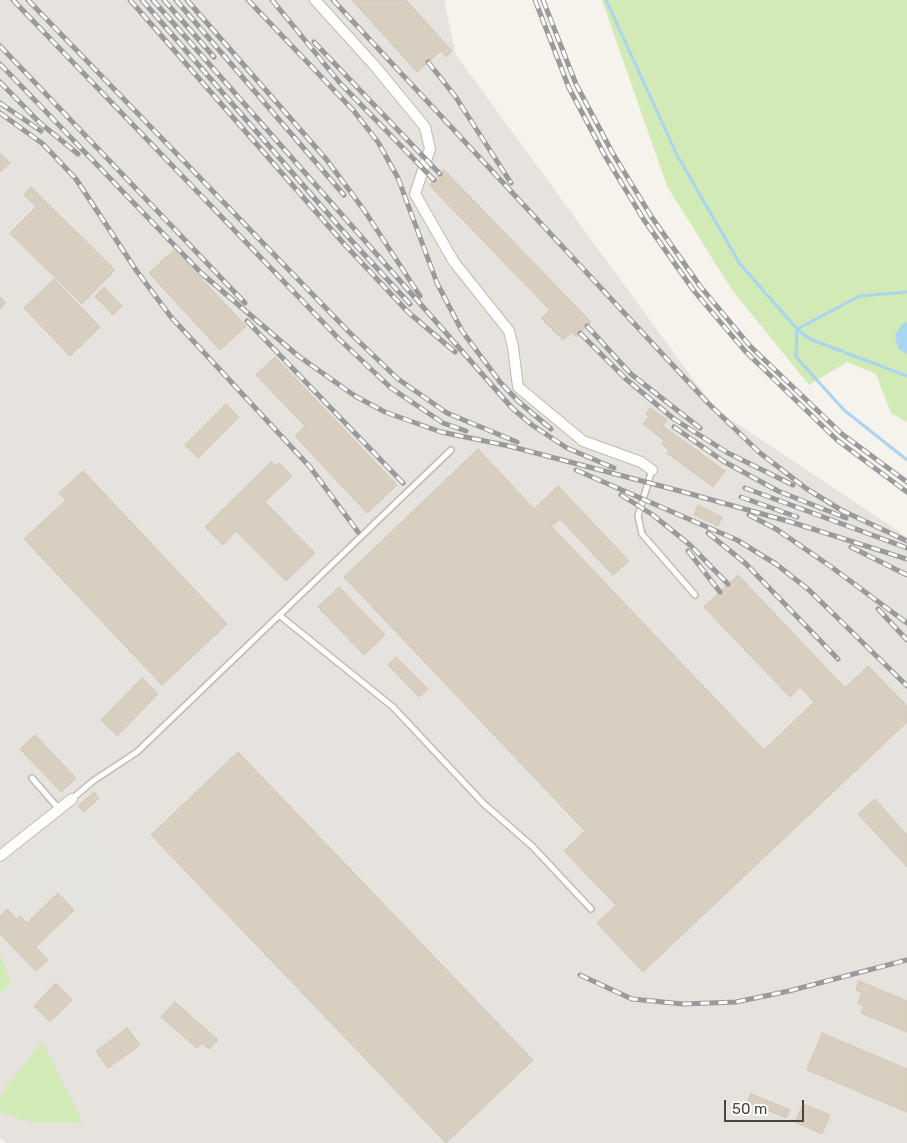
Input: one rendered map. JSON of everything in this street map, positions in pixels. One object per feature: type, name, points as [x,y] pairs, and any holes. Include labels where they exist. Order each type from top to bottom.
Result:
[{"type":"street","points":[[315,0],[374,65],[425,128],[430,149],[415,194],[454,262],[508,330],[514,347],[518,387],[583,441],[641,462],[652,470]]},
{"type":"street","points":[[0,856],[72,799]]},
{"type":"lane","points":[[72,799],[93,781],[137,752],[451,450]]},
{"type":"lane","points":[[652,470],[638,516],[642,534],[695,595]]},
{"type":"lane","points":[[279,615],[393,707],[484,804],[532,846],[591,909]]},
{"type":"lane","points":[[32,778],[59,808]]},
{"type":"shaded area","points":[[0,0],[444,0],[456,55],[715,409],[907,537],[907,1143],[7,1143],[0,1138]]},
{"type":"shaded area","points":[[79,807],[111,841],[114,907],[94,927],[57,889],[29,917],[10,904],[0,912],[0,878]]},
{"type":"green space","points":[[602,0],[907,0],[907,422],[891,413],[876,374],[847,362],[809,385],[732,290],[667,186]]},
{"type":"green space","points":[[0,953],[11,983],[0,994]]},
{"type":"green space","points":[[42,1042],[83,1122],[32,1123],[0,1112],[0,1095]]},
{"type":"water","points":[[907,322],[907,354],[898,349],[895,335],[902,324]]},
{"type":"building","points":[[352,0],[406,0],[452,51],[446,57],[441,51],[417,72]]},
{"type":"building","points":[[0,153],[10,163],[0,172]]},
{"type":"building","points":[[444,170],[591,322],[576,337],[572,332],[563,340],[541,318],[550,310],[429,185]]},
{"type":"building","points":[[31,187],[115,270],[82,304],[10,233],[36,207],[24,195]]},
{"type":"building","points":[[174,250],[246,326],[220,350],[149,273]]},
{"type":"building","points":[[54,279],[100,327],[70,356],[24,308]]},
{"type":"building","points":[[104,287],[122,306],[113,315],[95,296]]},
{"type":"building","points":[[0,297],[6,303],[0,309]]},
{"type":"building","points":[[275,357],[397,485],[367,513],[295,436],[305,426],[256,375]]},
{"type":"building","points":[[226,404],[239,417],[198,458],[185,445]]},
{"type":"building","points":[[650,408],[667,420],[663,426],[725,471],[713,487],[667,453],[669,450],[662,444],[664,440],[643,424],[649,416],[646,414]]},
{"type":"building","points":[[478,449],[534,509],[558,486],[629,561],[613,575],[560,519],[551,526],[764,750],[814,702],[800,687],[790,697],[704,607],[738,575],[845,688],[868,666],[907,706],[907,722],[643,972],[597,923],[616,905],[564,851],[585,831],[344,577]]},
{"type":"building","points":[[271,462],[275,466],[279,463],[292,476],[265,502],[315,553],[286,581],[236,531],[223,545],[205,527]]},
{"type":"building","points":[[83,471],[227,624],[162,685],[24,539],[66,500],[59,493]]},
{"type":"building","points":[[698,505],[722,517],[718,526],[694,515]]},
{"type":"building","points":[[339,587],[385,635],[364,655],[318,607]]},
{"type":"building","points":[[396,657],[428,689],[419,697],[388,665]]},
{"type":"building","points":[[142,678],[158,694],[117,736],[101,720]]},
{"type":"building","points":[[35,735],[76,778],[61,792],[20,749]]},
{"type":"building","points":[[238,752],[533,1060],[446,1143],[151,835]]},
{"type":"building","points":[[94,792],[99,798],[84,812],[78,806]]},
{"type":"building","points":[[875,799],[907,835],[907,867],[858,814]]},
{"type":"building","points":[[58,893],[74,910],[36,947],[48,960],[36,971],[0,934],[0,916],[7,909],[17,919],[20,916],[27,923]]},
{"type":"building","points":[[859,981],[907,1001],[907,1032],[861,1013],[864,1006],[858,1003],[862,993],[856,990]]},
{"type":"building","points":[[56,983],[72,1000],[50,1022],[34,1006]]},
{"type":"building","points":[[175,1002],[218,1040],[209,1049],[202,1043],[197,1048],[161,1017]]},
{"type":"building","points":[[127,1028],[140,1045],[108,1068],[96,1051]]},
{"type":"building","points":[[822,1033],[907,1069],[907,1112],[807,1070]]},
{"type":"building","points":[[751,1094],[790,1110],[786,1118],[747,1102]]},
{"type":"building","points":[[803,1104],[830,1115],[822,1134],[795,1122]]},
{"type":"waterway","points":[[606,0],[677,155],[740,264],[797,329],[810,339],[907,376]]},
{"type":"waterway","points":[[907,292],[860,296],[797,329],[796,357],[844,410],[907,460]]},
{"type":"railway","points":[[13,0],[340,340],[391,388],[443,423],[466,431]]},
{"type":"railway","points":[[28,0],[349,332],[398,379],[447,413],[517,442]]},
{"type":"railway","points":[[130,0],[345,245],[408,312],[455,352]]},
{"type":"railway","points":[[142,0],[350,239],[410,304]]},
{"type":"railway","points":[[153,0],[512,408],[532,425],[567,448],[614,468]]},
{"type":"railway","points":[[164,0],[214,57]]},
{"type":"railway","points":[[176,0],[344,195]]},
{"type":"railway","points":[[187,0],[326,159],[364,210],[420,296]]},
{"type":"railway","points":[[248,0],[353,110],[378,142],[398,178],[437,283],[462,331],[500,382],[518,401],[551,429]]},
{"type":"railway","points":[[272,0],[340,83],[434,180]]},
{"type":"railway","points":[[333,0],[708,403],[760,453],[807,489],[846,513]]},
{"type":"railway","points":[[535,0],[569,88],[605,156],[644,220],[694,291],[745,351],[837,440],[907,492]]},
{"type":"railway","points":[[543,0],[576,84],[612,152],[651,216],[700,286],[750,346],[842,434],[907,482]]},
{"type":"railway","points":[[314,42],[440,174]]},
{"type":"railway","points":[[0,46],[245,303]]},
{"type":"railway","points":[[428,62],[455,96],[511,183]]},
{"type":"railway","points":[[0,64],[204,276]]},
{"type":"railway","points":[[0,82],[40,123],[78,154]]},
{"type":"railway","points":[[0,103],[41,131]]},
{"type":"railway","points":[[0,113],[43,144],[76,179],[136,270],[171,317],[310,467],[358,532]]},
{"type":"railway","points":[[200,272],[297,355],[355,396],[385,412],[441,432],[509,446],[791,522],[907,559]]},
{"type":"railway","points":[[247,321],[403,483]]},
{"type":"railway","points":[[587,326],[631,374],[700,428]]},
{"type":"railway","points":[[580,333],[626,379],[674,419],[728,453],[793,485]]},
{"type":"railway","points":[[674,427],[723,461],[778,491],[846,518]]},
{"type":"railway","points":[[576,470],[737,540],[776,564],[809,590],[907,686]]},
{"type":"railway","points":[[745,488],[907,548]]},
{"type":"railway","points":[[621,495],[653,515],[690,545],[728,584]]},
{"type":"railway","points":[[741,497],[797,517]]},
{"type":"railway","points":[[841,510],[907,541]]},
{"type":"railway","points":[[749,515],[776,529],[907,623]]},
{"type":"railway","points":[[708,533],[745,563],[838,659]]},
{"type":"railway","points":[[851,547],[907,575]]},
{"type":"railway","points":[[688,551],[720,592]]},
{"type":"railway","points":[[878,609],[907,640]]},
{"type":"railway","points":[[580,975],[632,999],[683,1004],[736,1002],[789,991],[907,960]]}]
